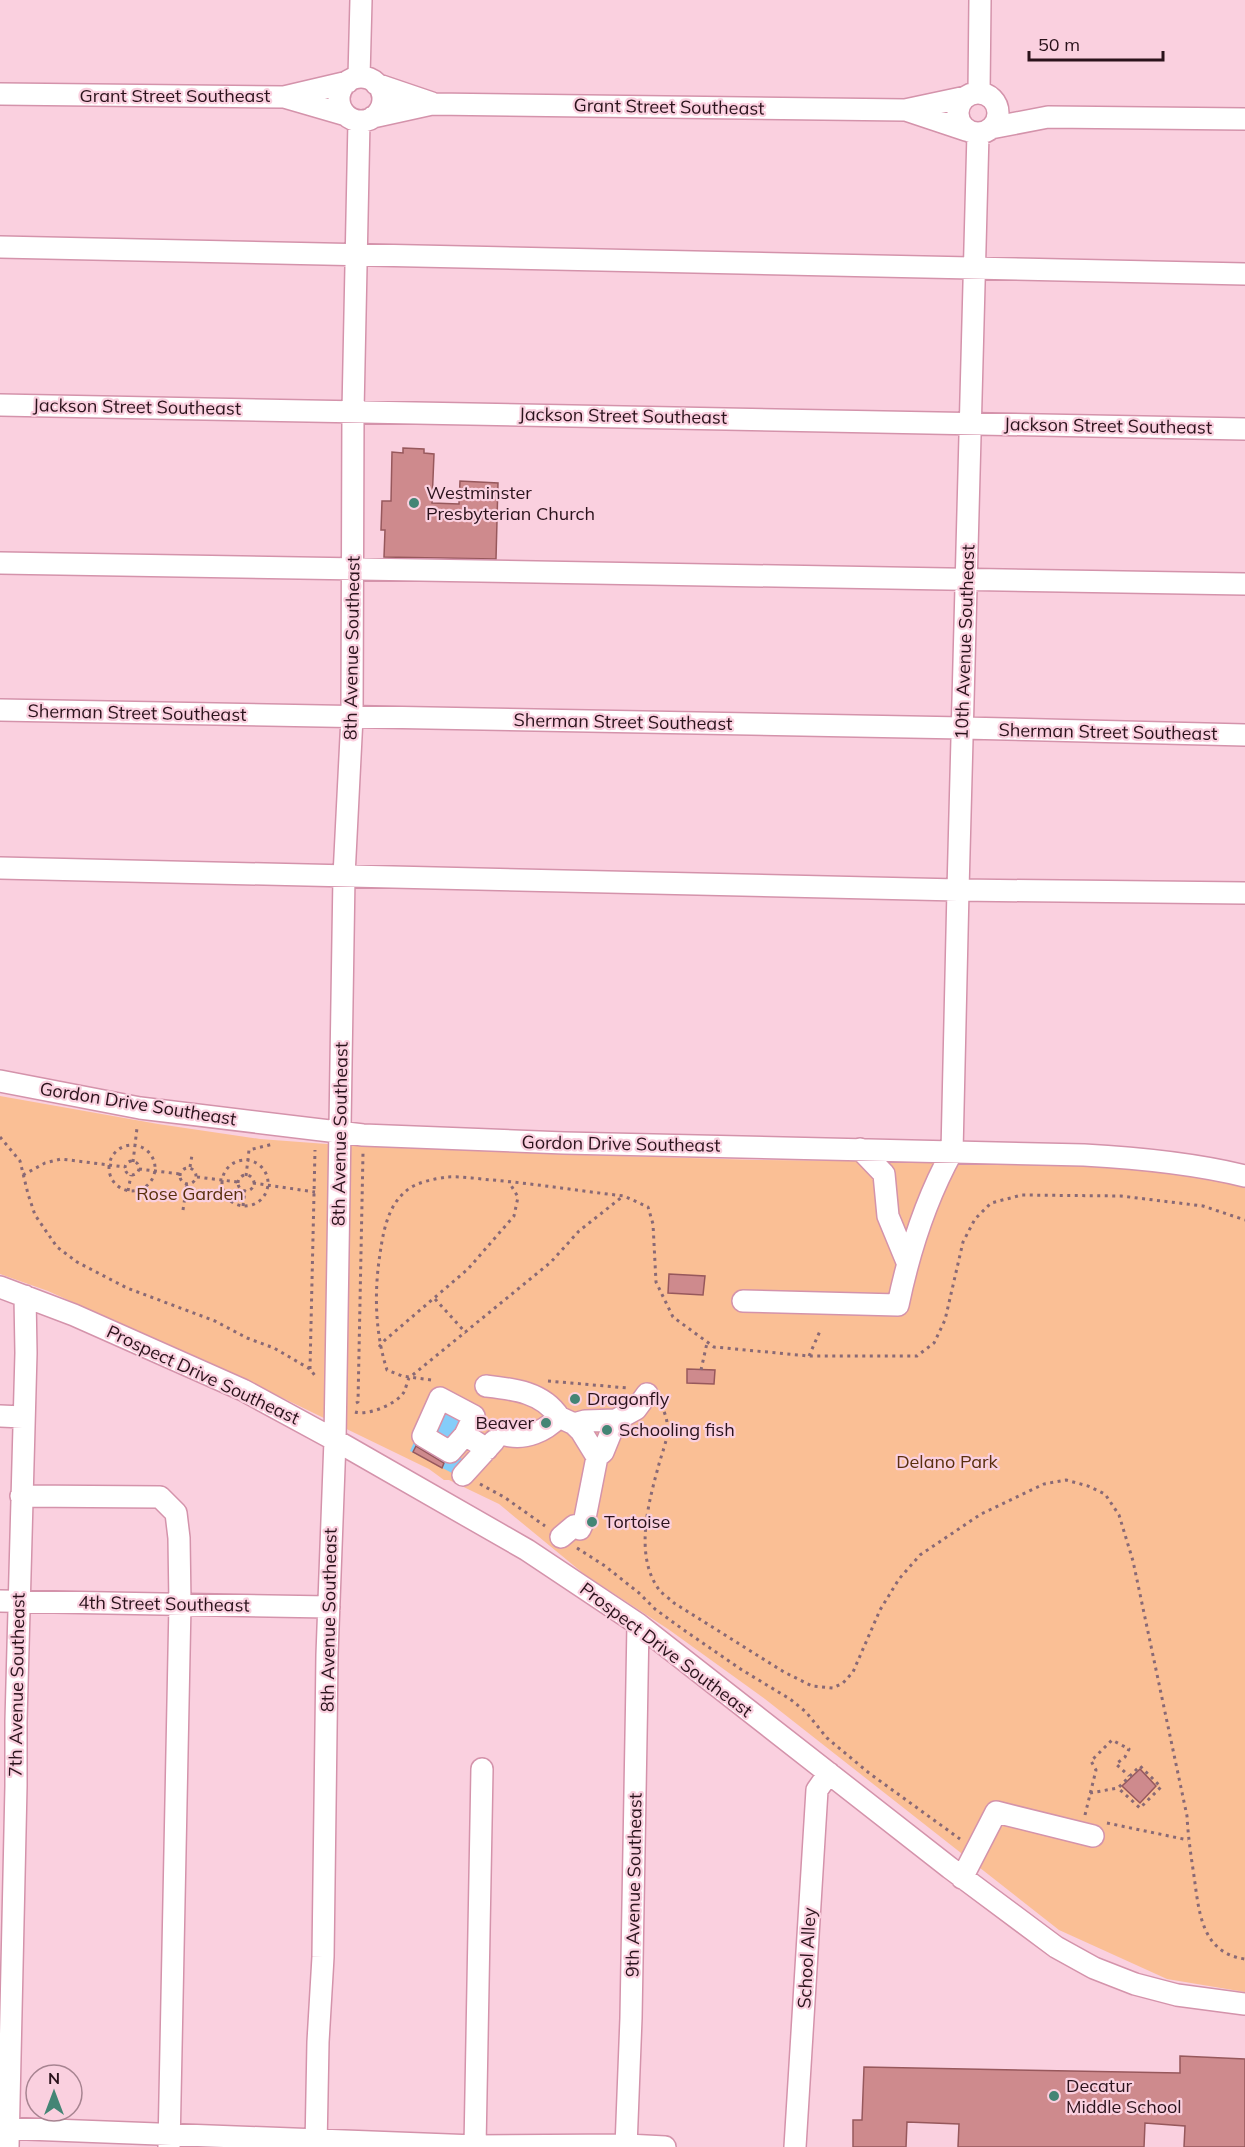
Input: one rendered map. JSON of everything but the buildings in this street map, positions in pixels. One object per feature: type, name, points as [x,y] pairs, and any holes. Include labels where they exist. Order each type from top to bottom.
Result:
[{"type":"street","points":[[361,81],[362,0]]},
{"type":"street","points":[[979,96],[981,0]]},
{"type":"street","points":[[284,97],[360,118],[381,107],[382,101],[380,89],[361,81],[343,86],[339,98],[339,104],[360,118]]},
{"type":"street","name":"Grant Street Southeast","points":[[0,94],[284,97],[361,81],[432,104]]},
{"type":"street","points":[[979,96],[998,110],[995,123],[978,130],[959,120],[958,107],[979,96]]},
{"type":"street","name":"Grant Street Southeast","points":[[360,118],[432,104],[905,110],[979,96],[1048,117]]},
{"type":"street","name":"Grant Street Southeast","points":[[905,110],[978,130],[1048,117],[1245,119]]},
{"type":"street","name":"8th Avenue Southeast","points":[[316,2143],[323,1957],[329,1607],[335,1440],[344,876],[352,717],[353,411],[360,118]]},
{"type":"street","name":"10th Avenue Southeast","points":[[952,1152],[978,130]]},
{"type":"street","points":[[0,247],[1245,274]]},
{"type":"street","name":"Jackson Street Southeast","points":[[0,405],[1245,429]]},
{"type":"street","points":[[0,563],[1245,584]]},
{"type":"street","name":"Sherman Street Southeast","points":[[0,710],[1245,735]]},
{"type":"street","points":[[0,868],[958,890],[1245,893]]},
{"type":"street","name":"Gordon Drive Southeast","points":[[0,1081],[140,1108],[363,1135],[564,1143],[1084,1155],[1150,1159],[1214,1168],[1245,1176]]},
{"type":"street","points":[[860,1149],[884,1174],[888,1216],[907,1262]]},
{"type":"street","points":[[743,1301],[898,1305],[907,1262],[939,1176],[952,1152]]},
{"type":"street","name":"Prospect Drive Southeast","points":[[0,1287],[74,1315],[243,1390],[527,1550],[638,1624],[963,1878],[1056,1947],[1094,1968],[1135,1984],[1178,1995],[1245,2004]]},
{"type":"street","name":"7th Avenue Southeast","points":[[6,2134],[9,1601],[21,1496],[26,1353],[25,1296]]},
{"type":"street","points":[[486,1386],[534,1395],[553,1407],[591,1444],[597,1457]]},
{"type":"street","points":[[465,1435],[496,1441],[538,1432],[566,1420],[616,1420],[636,1409],[647,1394]]},
{"type":"street","points":[[0,1416],[23,1417]]},
{"type":"street","points":[[572,1537],[585,1518],[583,1480],[597,1457],[603,1452],[616,1420]]},
{"type":"street","points":[[463,1475],[496,1441]]},
{"type":"street","points":[[21,1496],[160,1497],[176,1513],[179,1538],[180,1604],[169,2141]]},
{"type":"street","name":"4th Street Southeast","points":[[9,1601],[329,1607]]},
{"type":"street","name":"9th Avenue Southeast","points":[[627,2146],[638,1624]]},
{"type":"street","points":[[475,2146],[482,1769]]},
{"type":"street","name":"School Alley","points":[[795,2147],[817,1790],[829,1773]]},
{"type":"street","points":[[963,1878],[996,1812],[1092,1830]]},
{"type":"street","points":[[6,2134],[169,2141],[665,2147]]},
{"type":"path","points":[[133,1162],[140,1108]]},
{"type":"path","points":[[0,1137],[20,1161],[35,1215],[57,1247],[77,1262],[147,1296],[215,1321],[247,1338],[274,1348],[310,1369],[316,1376],[318,1387]]},
{"type":"path","points":[[246,1176],[249,1150],[279,1144]]},
{"type":"path","points":[[135,1145],[142,1147],[153,1157],[156,1171],[153,1179],[143,1189],[128,1191],[111,1179],[109,1165],[111,1158],[121,1147],[135,1145]]},
{"type":"path","points":[[363,1146],[358,1401],[350,1409],[359,1413],[389,1404],[403,1394],[409,1378],[551,1262],[579,1231],[624,1196],[449,1177],[413,1186],[404,1192],[394,1204],[381,1243],[377,1269],[379,1347],[387,1370],[409,1378],[438,1381]]},
{"type":"path","points":[[305,1147],[315,1150],[310,1369]]},
{"type":"path","points":[[190,1167],[192,1155]]},
{"type":"path","points":[[23,1175],[45,1163],[61,1159],[126,1167]]},
{"type":"path","points":[[241,1160],[248,1160],[255,1162],[266,1171],[268,1185],[263,1199],[250,1206],[243,1206],[236,1204],[225,1194],[222,1180],[228,1167],[241,1160]]},
{"type":"path","points":[[126,1167],[127,1164],[133,1162],[137,1163],[139,1169]]},
{"type":"path","points":[[126,1167],[126,1171],[131,1175]]},
{"type":"path","points":[[190,1167],[195,1170],[197,1177],[194,1182],[187,1184],[181,1180],[180,1174],[185,1168],[190,1167]]},
{"type":"path","points":[[139,1169],[180,1174]]},
{"type":"path","points":[[131,1175],[136,1174],[139,1169]]},
{"type":"path","points":[[128,1191],[131,1175]]},
{"type":"path","points":[[238,1182],[240,1178],[246,1176],[251,1178],[253,1183]]},
{"type":"path","points":[[197,1177],[238,1182]]},
{"type":"path","points":[[238,1182],[239,1187],[245,1190],[250,1189],[253,1183]]},
{"type":"path","points":[[379,1347],[468,1269],[514,1216],[518,1197],[509,1182]]},
{"type":"path","points":[[253,1183],[315,1192]]},
{"type":"path","points":[[183,1210],[187,1184]]},
{"type":"path","points":[[243,1206],[245,1190]]},
{"type":"path","points":[[435,1299],[466,1332]]},
{"type":"path","points":[[809,1356],[820,1331]]},
{"type":"path","points":[[701,1370],[707,1343]]},
{"type":"path","points":[[544,1381],[635,1389],[658,1399],[668,1418],[667,1433],[646,1513],[647,1558],[652,1577],[661,1591],[674,1603],[784,1672],[812,1686],[833,1688],[843,1683],[853,1672],[880,1610],[899,1579],[920,1555],[981,1514],[1044,1484],[1066,1480],[1105,1494],[1119,1515],[1133,1561],[1187,1815],[1188,1840],[1200,1918],[1210,1939],[1222,1951],[1235,1958],[1245,1959]]},
{"type":"path","points":[[1129,1776],[1116,1764],[1125,1757],[1128,1749],[1112,1740],[1091,1761],[1096,1770],[1090,1793],[1092,1830],[1188,1840]]},
{"type":"path","points":[[1090,1793],[1118,1788],[1140,1766],[1161,1787],[1140,1808],[1118,1788]]},
{"type":"green space","name":"Delano Park","points":[[0,1096],[158,1124],[260,1139],[340,1145],[458,1147],[586,1155],[757,1160],[1065,1163],[1154,1168],[1245,1184],[1245,1992],[1167,1979],[1059,1930],[765,1699],[668,1629],[584,1574],[499,1504],[449,1480],[444,1480],[429,1469],[258,1386],[48,1291],[0,1274]]},
{"type":"water","points":[[439,1388],[463,1401],[456,1454],[462,1459],[452,1473],[410,1451]]},
{"type":"place","name":"Westminster Presbyterian Church","points":[[414,503]]},
{"type":"place","name":"Dragonfly","points":[[575,1399]]},
{"type":"place","name":"Beaver","points":[[546,1423]]},
{"type":"place","name":"Schooling fish","points":[[607,1430]]},
{"type":"place","name":"Tortoise","points":[[592,1522]]},
{"type":"place","name":"Decatur Middle School","points":[[1054,2096]]},
{"type":"park label","name":"Rose Garden","points":[[190,1194]]}]
